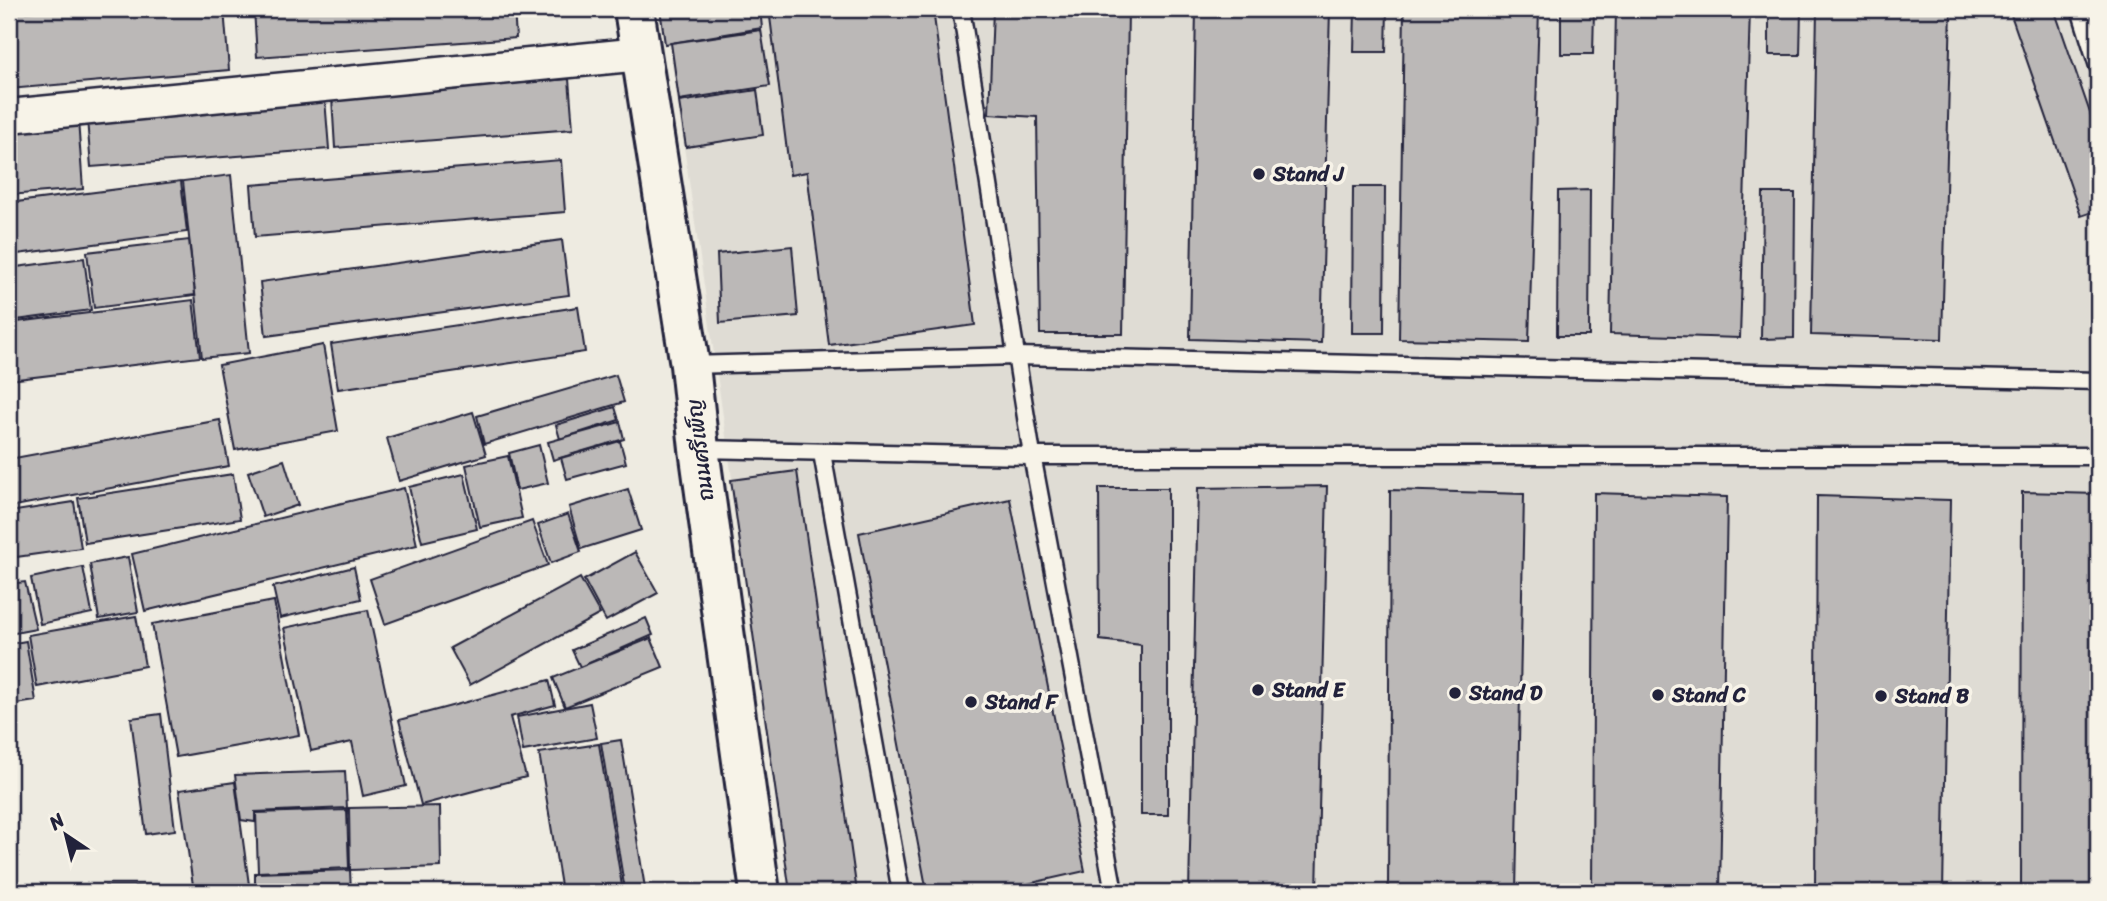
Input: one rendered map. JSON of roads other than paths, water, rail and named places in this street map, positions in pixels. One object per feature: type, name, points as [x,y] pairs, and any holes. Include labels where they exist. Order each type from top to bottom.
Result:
[{"type":"main road","name":"ถนนศรีเพ็ญ","points":[[634,9],[690,365],[699,449],[761,892]]},
{"type":"street","points":[[9,116],[641,54]]},
{"type":"lane","points":[[961,9],[1032,456],[1114,892]]},
{"type":"lane","points":[[2080,9],[2098,66]]},
{"type":"lane","points":[[690,365],[1016,356],[2098,381]]},
{"type":"lane","points":[[699,449],[1032,456],[2098,456]]},
{"type":"lane","points":[[822,453],[901,892]]},
{"type":"place","name":"Stand J","points":[[1259,174]]},
{"type":"place","name":"Stand E","points":[[1258,690]]},
{"type":"place","name":"Stand D","points":[[1455,693]]},
{"type":"place","name":"Stand C","points":[[1658,695]]},
{"type":"place","name":"Stand B","points":[[1881,696]]},
{"type":"place","name":"Stand F","points":[[971,702]]}]
